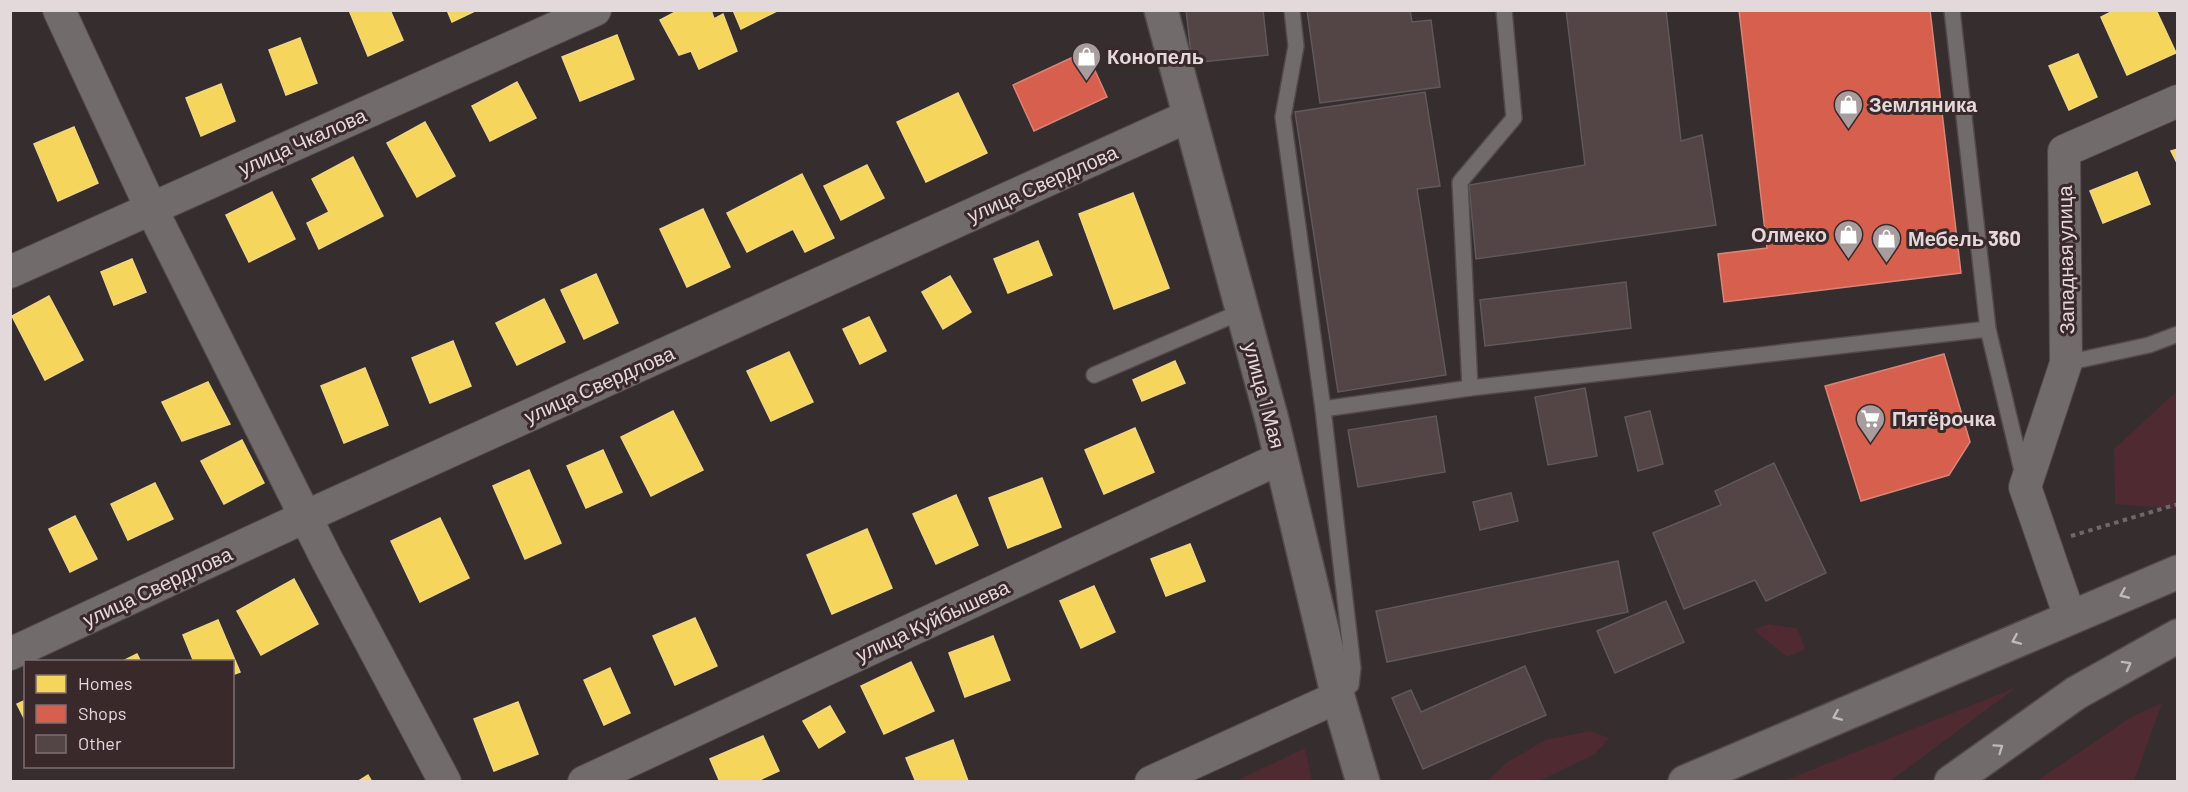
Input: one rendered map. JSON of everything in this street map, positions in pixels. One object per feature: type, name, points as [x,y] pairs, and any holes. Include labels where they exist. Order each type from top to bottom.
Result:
[{"type":"street","points":[[59,10],[151,208],[332,568],[445,782]]},
{"type":"street","name":"улица Чкалова","points":[[10,272],[595,10]]},
{"type":"street","name":"улица 1 Мая","points":[[1161,10],[1281,458],[1338,698],[1363,782]]},
{"type":"street","name":"Западная улица","points":[[2025,487],[2066,363],[2064,151],[2178,101]]},
{"type":"street","name":"улица Свердлова","points":[[10,654],[307,516],[1189,116]]},
{"type":"street","name":"улица Куйбышева","points":[[584,782],[1281,458]]},
{"type":"street","points":[[2025,487],[2070,617]]},
{"type":"street","points":[[1685,782],[2178,572]]},
{"type":"street","points":[[1951,782],[2076,693],[2178,636]]},
{"type":"street","points":[[1150,782],[1338,698]]},
{"type":"lane","points":[[1292,10],[1296,46],[1283,117],[1323,409],[1353,669],[1351,685],[1338,698]]},
{"type":"lane","points":[[1470,388],[1460,182],[1514,118],[1504,10]]},
{"type":"lane","points":[[1952,10],[1988,329],[2025,487]]},
{"type":"lane","points":[[1094,375],[1242,311]]},
{"type":"lane","points":[[1323,409],[1470,388],[1988,329]]},
{"type":"lane","points":[[2066,363],[2149,345],[2178,334]]},
{"type":"path","points":[[2045,544],[2178,504]]},
{"type":"shaded area","points":[[2177,391],[2177,509],[2115,504],[2114,449]]},
{"type":"shaded area","points":[[1768,624],[1797,628],[1805,649],[1787,657],[1754,630]]},
{"type":"shaded area","points":[[2017,687],[1890,781],[1784,781]]},
{"type":"shaded area","points":[[2162,703],[2134,781],[2037,781],[2133,716]]},
{"type":"shaded area","points":[[1590,731],[1609,738],[1595,754],[1539,781],[1488,781],[1506,763],[1545,740]]},
{"type":"shaded area","points":[[1305,748],[1312,781],[1236,781]]},
{"type":"building: Homes","points":[[349,10],[390,10],[403,40],[368,56]]},
{"type":"building: Homes","points":[[447,10],[477,10],[452,22]]},
{"type":"building: Homes","points":[[679,10],[711,10],[714,19],[723,14],[737,51],[699,69],[691,51],[679,55],[660,20]]},
{"type":"building: Homes","points":[[733,10],[779,10],[741,29]]},
{"type":"building: Homes","points":[[2115,10],[2156,10],[2176,53],[2127,75],[2101,17]]},
{"type":"building: Homes","points":[[617,35],[634,79],[580,101],[562,57]]},
{"type":"building: Homes","points":[[300,38],[317,83],[286,95],[269,50]]},
{"type":"building: Homes","points":[[2078,54],[2097,97],[2069,110],[2049,66]]},
{"type":"building: Homes","points":[[517,82],[536,118],[490,141],[472,106]]},
{"type":"building: Homes","points":[[221,84],[235,121],[201,136],[186,98]]},
{"type":"building: Homes","points":[[958,93],[987,153],[926,182],[897,122]]},
{"type":"building: Homes","points":[[425,122],[455,176],[417,197],[387,143]]},
{"type":"building: Homes","points":[[74,127],[98,183],[58,201],[34,144]]},
{"type":"building: Homes","points":[[2178,149],[2178,165],[2171,151]]},
{"type":"building: Homes","points":[[353,157],[383,216],[319,249],[307,223],[329,212],[312,179]]},
{"type":"building: Homes","points":[[867,165],[884,198],[841,220],[824,186]]},
{"type":"building: Homes","points":[[2137,172],[2150,204],[2103,223],[2090,191]]},
{"type":"building: Homes","points":[[802,174],[834,238],[805,252],[793,229],[747,252],[727,213]]},
{"type":"building: Homes","points":[[272,192],[295,239],[249,262],[226,215]]},
{"type":"building: Homes","points":[[1133,193],[1169,288],[1114,309],[1079,214]]},
{"type":"building: Homes","points":[[703,209],[730,267],[687,287],[660,229]]},
{"type":"building: Homes","points":[[1038,241],[1052,275],[1008,293],[994,259]]},
{"type":"building: Homes","points":[[132,259],[146,292],[114,305],[101,272]]},
{"type":"building: Homes","points":[[596,274],[618,323],[584,339],[561,290]]},
{"type":"building: Homes","points":[[950,276],[971,312],[943,329],[922,292]]},
{"type":"building: Homes","points":[[49,296],[83,360],[45,380],[12,316]]},
{"type":"building: Homes","points":[[544,299],[565,342],[517,365],[496,323]]},
{"type":"building: Homes","points":[[869,317],[886,351],[860,364],[843,329]]},
{"type":"building: Homes","points":[[453,341],[471,386],[430,403],[412,358]]},
{"type":"building: Homes","points":[[789,352],[813,402],[771,421],[747,371]]},
{"type":"building: Homes","points":[[1175,361],[1185,383],[1142,401],[1133,380]]},
{"type":"building: Homes","points":[[365,368],[388,425],[344,443],[321,386]]},
{"type":"building: Homes","points":[[208,382],[230,424],[182,441],[162,402]]},
{"type":"building: Homes","points":[[673,411],[703,470],[651,496],[621,437]]},
{"type":"building: Homes","points":[[1135,428],[1154,472],[1104,494],[1085,450]]},
{"type":"building: Homes","points":[[242,440],[264,483],[224,504],[201,461]]},
{"type":"building: Homes","points":[[603,450],[622,492],[586,508],[567,466]]},
{"type":"building: Homes","points":[[529,470],[561,543],[525,559],[493,486]]},
{"type":"building: Homes","points":[[1042,478],[1061,527],[1008,548],[989,498]]},
{"type":"building: Homes","points":[[155,483],[173,519],[128,540],[111,504]]},
{"type":"building: Homes","points":[[956,495],[978,545],[936,564],[913,514]]},
{"type":"building: Homes","points":[[75,516],[97,559],[70,572],[49,529]]},
{"type":"building: Homes","points":[[440,518],[469,578],[420,602],[391,541]]},
{"type":"building: Homes","points":[[867,529],[892,588],[832,614],[807,555]]},
{"type":"building: Homes","points":[[1190,544],[1205,581],[1166,596],[1151,559]]},
{"type":"building: Homes","points":[[294,579],[318,624],[261,655],[237,611]]},
{"type":"building: Homes","points":[[1094,586],[1115,632],[1081,648],[1060,601]]},
{"type":"building: Homes","points":[[695,618],[717,666],[675,685],[653,636]]},
{"type":"building: Homes","points":[[218,620],[240,672],[234,674],[234,660],[193,660],[183,635]]},
{"type":"building: Homes","points":[[993,636],[1010,680],[965,697],[949,653]]},
{"type":"building: Homes","points":[[137,654],[140,660],[125,660]]},
{"type":"building: Homes","points":[[911,662],[934,711],[884,734],[861,686]]},
{"type":"building: Homes","points":[[610,668],[630,713],[604,725],[584,680]]},
{"type":"building: Homes","points":[[24,701],[24,718],[17,704]]},
{"type":"building: Homes","points":[[518,702],[538,754],[494,771],[474,719]]},
{"type":"building: Homes","points":[[830,706],[845,732],[819,748],[803,721]]},
{"type":"building: Homes","points":[[763,736],[779,771],[755,782],[720,782],[710,759]]},
{"type":"building: Homes","points":[[953,740],[968,781],[916,782],[906,758]]},
{"type":"building: Homes","points":[[368,775],[372,782],[357,782]]},
{"type":"building: Shops","name":"Земляника","points":[[1739,10],[1930,10],[1961,273],[1724,302],[1718,254],[1767,248]]},
{"type":"building: Shops","points":[[1086,51],[1107,97],[1034,131],[1013,85]]},
{"type":"building: Shops","points":[[1944,354],[1970,442],[1949,475],[1861,501],[1825,386]]},
{"type":"building: Other","points":[[1186,10],[1263,10],[1268,55],[1192,63]]},
{"type":"building: Other","points":[[1307,10],[1410,10],[1412,22],[1431,20],[1440,87],[1320,103]]},
{"type":"building: Other","points":[[1566,10],[1666,10],[1681,141],[1702,135],[1716,225],[1476,259],[1469,185],[1585,165]]},
{"type":"building: Other","points":[[1425,92],[1440,186],[1417,189],[1446,375],[1338,392],[1295,112]]},
{"type":"building: Other","points":[[1626,282],[1631,328],[1485,346],[1480,300]]},
{"type":"building: Other","points":[[1585,388],[1597,456],[1548,465],[1535,397]]},
{"type":"building: Other","points":[[1650,411],[1663,464],[1638,471],[1625,417]]},
{"type":"building: Other","points":[[1436,416],[1445,472],[1358,487],[1348,430]]},
{"type":"building: Other","points":[[1774,463],[1826,573],[1766,601],[1755,580],[1684,609],[1653,533],[1721,505],[1715,491]]},
{"type":"building: Other","points":[[1511,493],[1518,521],[1480,530],[1473,502]]},
{"type":"building: Other","points":[[1618,561],[1628,612],[1387,662],[1376,611]]},
{"type":"building: Other","points":[[1666,601],[1684,642],[1615,673],[1597,631]]},
{"type":"building: Other","points":[[1525,666],[1546,715],[1423,769],[1392,698],[1411,690],[1421,712]]},
{"type":"place","name":"Конопель","points":[[1086,82]]},
{"type":"place","name":"Земляника","points":[[1848,130]]},
{"type":"place","name":"Олмеко","points":[[1848,260]]},
{"type":"place","name":"Мебель 360","points":[[1887,264]]},
{"type":"place","name":"Пятёрочка","points":[[1871,444]]}]
